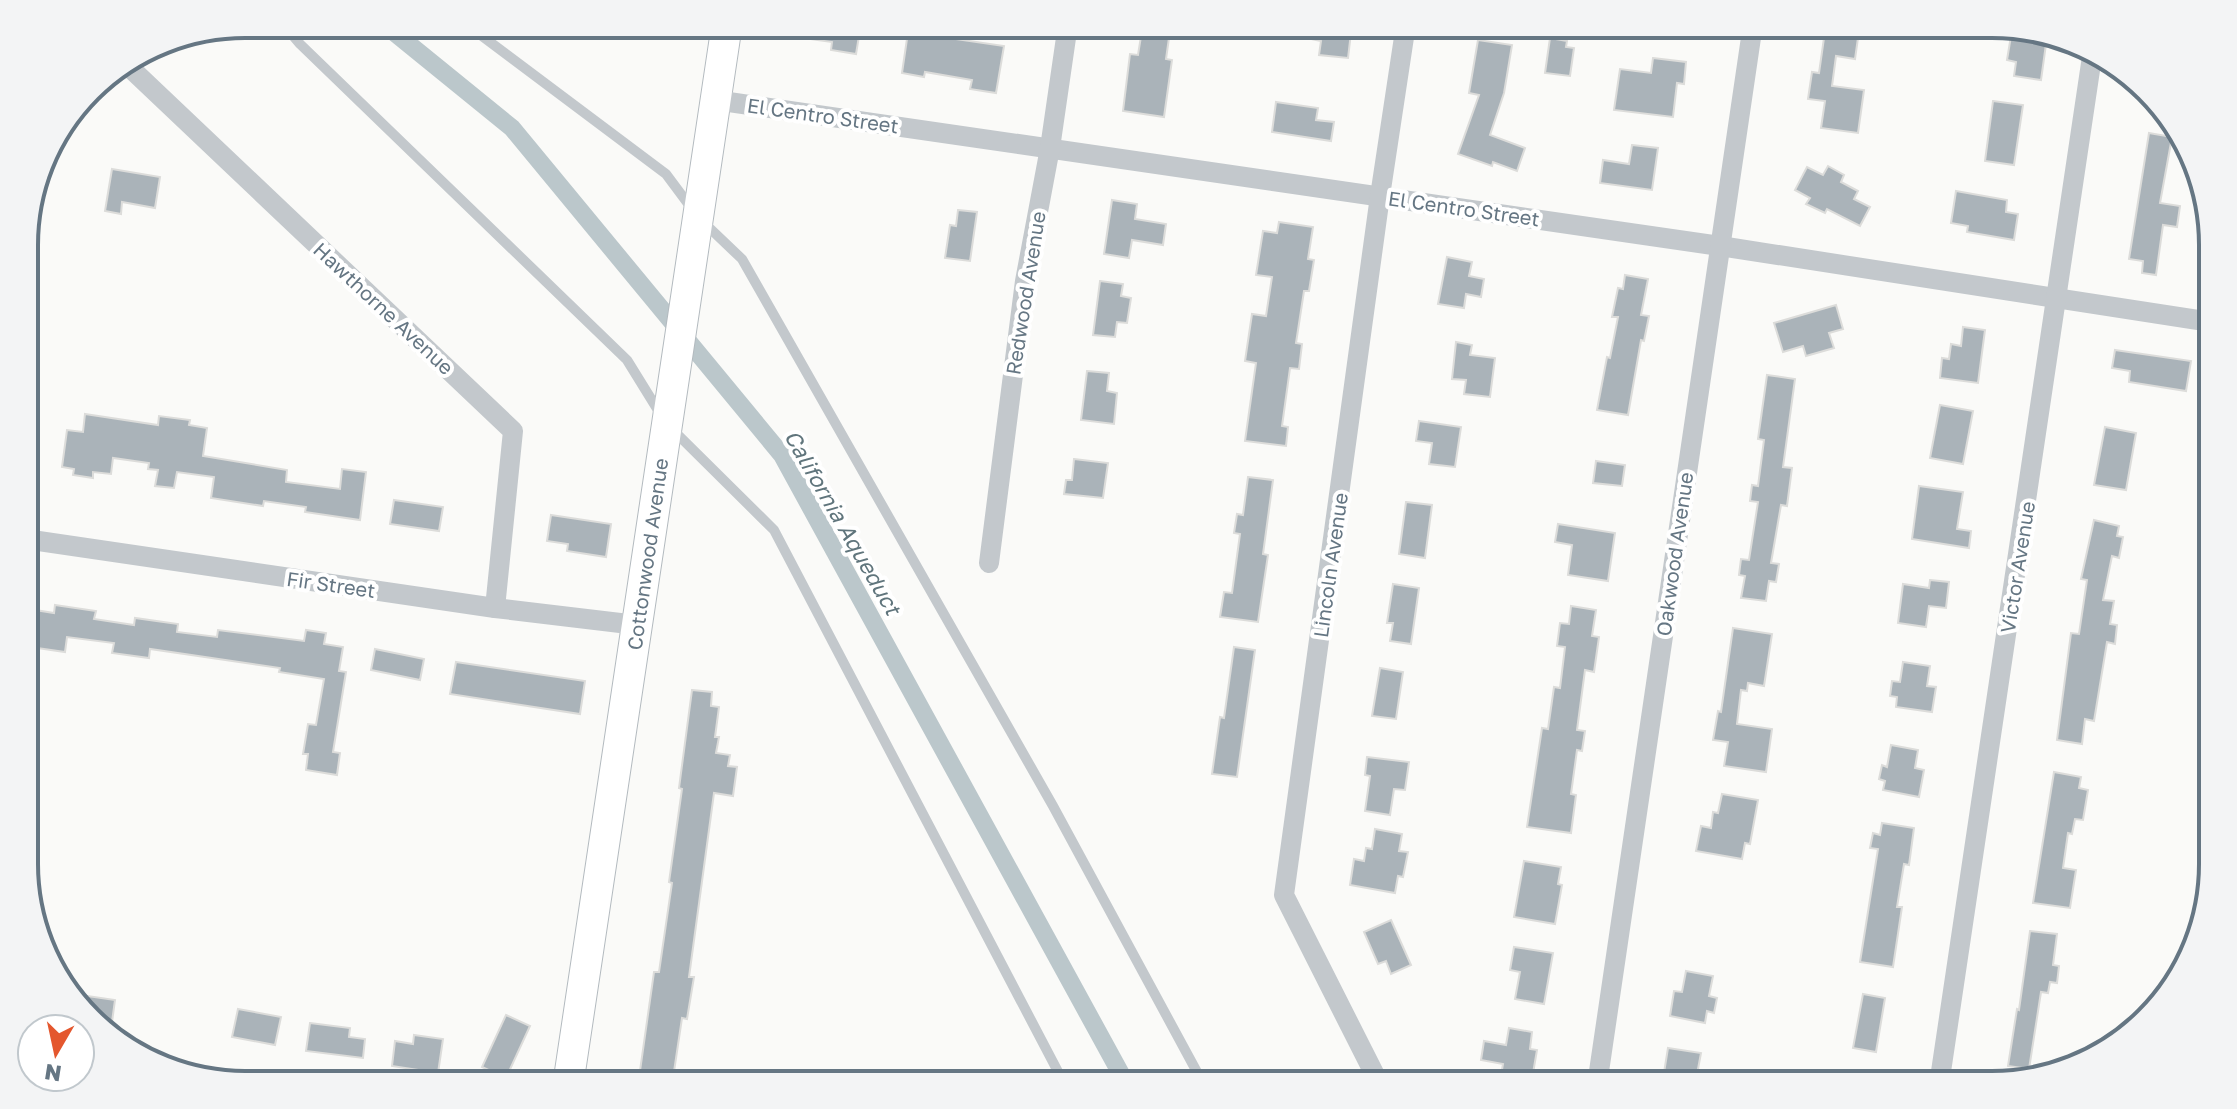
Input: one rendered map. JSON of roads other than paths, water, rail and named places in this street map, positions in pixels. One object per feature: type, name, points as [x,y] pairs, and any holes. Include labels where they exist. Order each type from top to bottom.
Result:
[{"type":"street","name":"Cottonwood Avenue","points":[[570,1071],[725,38]]},
{"type":"street","name":"Redwood Avenue","points":[[989,563],[1025,281],[1050,148],[1066,38]]},
{"type":"street","name":"Lincoln Avenue","points":[[1373,1071],[1284,895],[1404,38]]},
{"type":"street","name":"Oakwood Avenue","points":[[1599,1071],[1751,38]]},
{"type":"street","name":"Victor Avenue","points":[[1941,1071],[2091,63]]},
{"type":"street","name":"Hawthorne Avenue","points":[[133,71],[513,431],[495,608]]},
{"type":"street","name":"El Centro Street","points":[[715,100],[1720,246],[2199,320]]},
{"type":"street","name":"Fir Street","points":[[38,541],[495,608],[637,625]]},
{"type":"lane","points":[[295,38],[627,360],[667,424],[774,530],[1058,1071]]},
{"type":"lane","points":[[485,38],[666,174],[698,217],[742,259],[1053,806],[1196,1071]]},
{"type":"waterway","name":"California Aqueduct","points":[[401,38],[512,128],[782,455],[1119,1071]]}]
